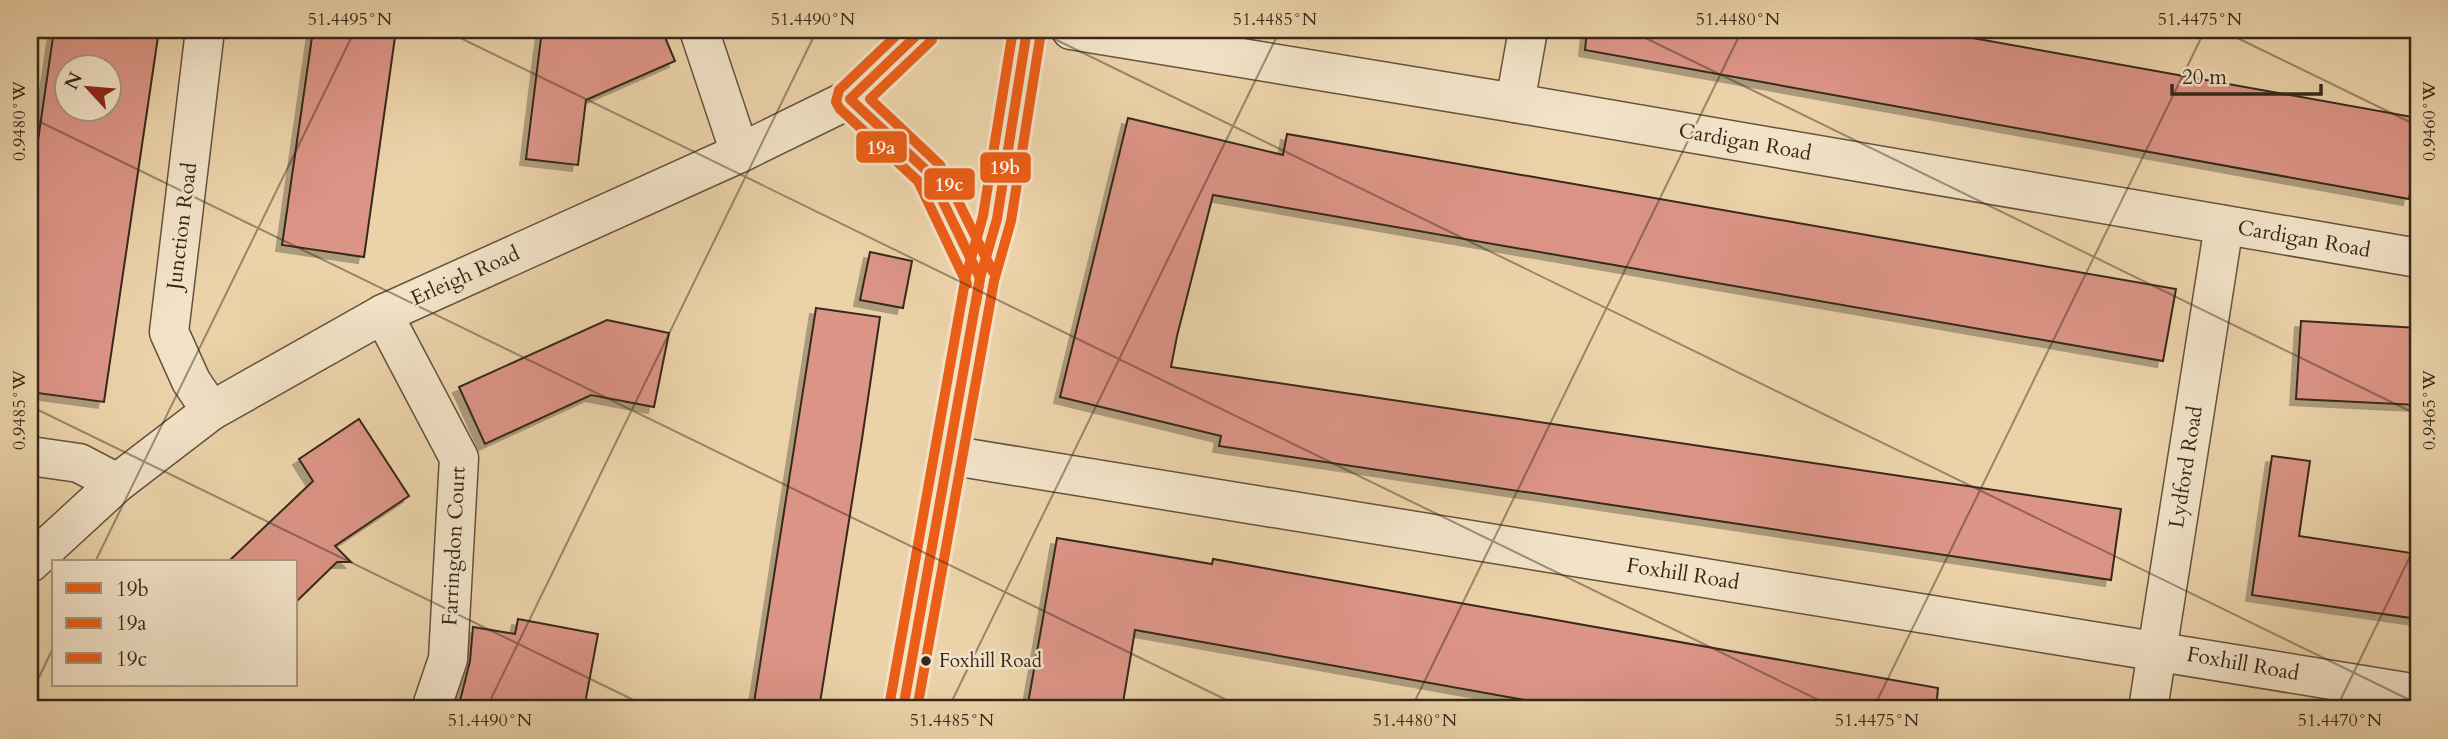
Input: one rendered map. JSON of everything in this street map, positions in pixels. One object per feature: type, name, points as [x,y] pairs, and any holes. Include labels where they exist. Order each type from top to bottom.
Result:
[{"type":"street","name":"Junction Road","points":[[205,30],[169,332],[191,381],[211,411]]},
{"type":"street","points":[[699,30],[740,153]]},
{"type":"street","name":"Erleigh Road","points":[[30,563],[117,483],[211,411],[383,314],[740,153],[850,99],[922,30]]},
{"type":"street","points":[[904,709],[980,278],[997,219],[1027,30]]},
{"type":"street","name":"Cardigan Road","points":[[1071,30],[1515,103],[2418,258]]},
{"type":"street","points":[[1515,103],[1528,30]]},
{"type":"street","points":[[850,99],[929,173],[980,278]]},
{"type":"street","name":"Lydford Road","points":[[2148,709],[2224,225]]},
{"type":"street","name":"Farringdon Court","points":[[383,314],[459,458],[448,659],[431,709]]},
{"type":"street","name":"Foxhill Road","points":[[948,455],[2418,694]]},
{"type":"street","points":[[30,456],[79,463],[117,483]]},
{"type":"building","points":[[54,30],[159,30],[104,402],[30,392],[30,195]]},
{"type":"building","points":[[313,30],[396,30],[364,257],[282,245]]},
{"type":"building","points":[[542,30],[662,30],[675,61],[586,100],[578,165],[526,159]]},
{"type":"building","points":[[1587,30],[1928,30],[2418,118],[2418,147],[2409,199],[1585,50]]},
{"type":"building","points":[[1128,118],[1283,155],[1287,134],[2176,289],[2163,361],[1213,195],[1177,336],[1171,367],[2121,509],[2111,580],[1219,446],[1221,436],[1060,397]]},
{"type":"building","points":[[870,252],[912,261],[903,308],[860,300]]},
{"type":"building","points":[[816,308],[880,317],[862,439],[819,709],[753,709]]},
{"type":"building","points":[[607,320],[669,333],[654,407],[591,395],[485,444],[459,387]]},
{"type":"building","points":[[2301,321],[2418,328],[2418,405],[2296,399]]},
{"type":"building","points":[[359,419],[409,496],[335,546],[351,562],[337,562],[298,600],[298,560],[230,560],[313,481],[299,459]]},
{"type":"building","points":[[2272,456],[2310,461],[2299,536],[2418,554],[2418,619],[2252,595]]},
{"type":"building","points":[[1057,538],[1212,564],[1213,559],[1938,688],[1936,709],[1575,709],[1135,630],[1122,709],[1027,709]]},
{"type":"building","points":[[518,619],[598,634],[584,709],[458,709],[470,661],[473,627],[515,634]]},
{"type":"transit line","name":"19a","points":[[902,30],[839,90],[836,102],[840,109],[918,181],[967,284]]},
{"type":"transit line","name":"19b","points":[[903,709],[980,278],[929,173],[850,99],[922,30]]},
{"type":"transit line","name":"19c","points":[[889,707],[966,276],[983,216],[1013,30]]},
{"type":"transit line","name":"19b","points":[[976,303],[980,278],[997,219],[1027,30]]},
{"type":"transit line","name":"19a","points":[[917,709],[994,281],[1011,221],[1041,32]]},
{"type":"transit line","name":"19c","points":[[932,40],[870,99],[940,165],[993,272]]},
{"type":"place","name":"Foxhill Road","points":[[926,661]]}]
